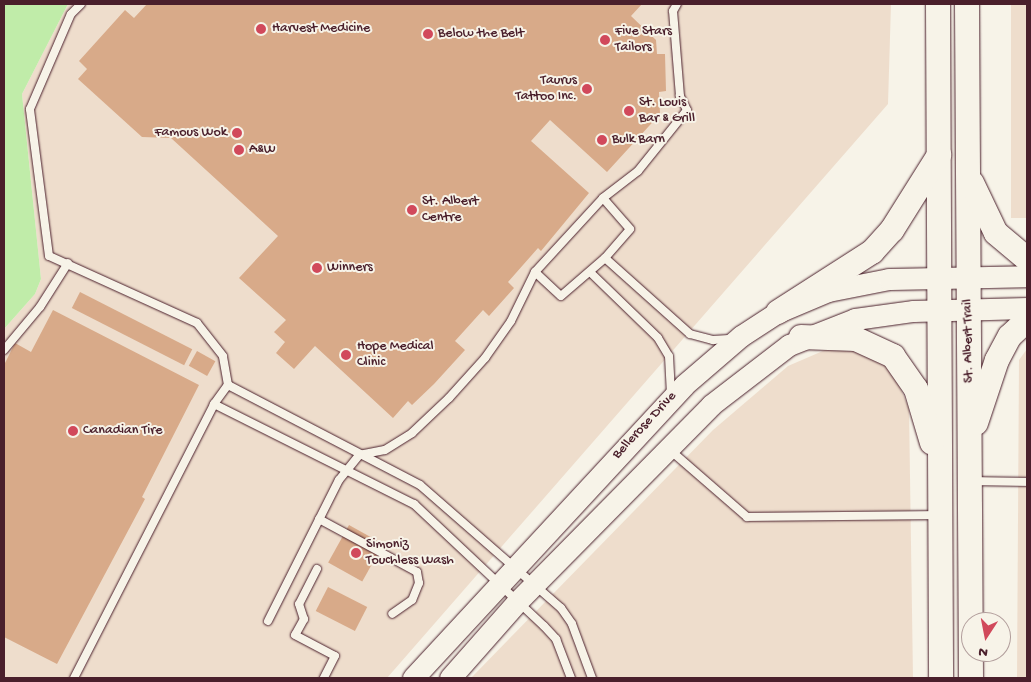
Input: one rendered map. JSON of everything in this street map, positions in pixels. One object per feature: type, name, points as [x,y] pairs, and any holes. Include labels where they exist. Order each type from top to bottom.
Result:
[{"type":"main road","name":"St. Albert Trail","points":[[938,4],[941,678]]},
{"type":"main road","name":"St. Albert Trail","points":[[967,4],[971,678]]},
{"type":"main road","points":[[778,312],[872,252],[892,230],[939,155]]},
{"type":"main road","points":[[968,175],[996,233],[1027,259]]},
{"type":"main road","name":"Bellerose Drive","points":[[413,678],[670,400],[741,336],[778,312],[828,291],[889,279],[969,275],[1027,276]]},
{"type":"main road","points":[[450,678],[534,584],[711,405],[800,337],[854,320],[940,310],[1027,308]]},
{"type":"main road","points":[[970,441],[997,360],[1010,336],[1027,320]]},
{"type":"main road","points":[[800,337],[856,339],[893,356],[916,389],[940,469]]},
{"type":"lane","points":[[74,678],[214,404],[228,386],[223,356],[197,323],[49,256],[30,109],[71,14],[81,4]]},
{"type":"lane","points":[[268,621],[319,519],[359,455],[385,450],[412,433],[449,398],[506,328],[535,272],[602,198],[638,171],[687,110],[680,96],[673,11],[676,4]]},
{"type":"lane","points":[[535,272],[560,296],[590,273],[605,258],[630,229],[602,198]]},
{"type":"lane","points":[[605,258],[690,334],[713,340],[741,336]]},
{"type":"lane","points":[[4,350],[40,308],[68,263]]},
{"type":"lane","points":[[590,273],[658,338],[671,365],[670,400]]},
{"type":"lane","points":[[228,386],[420,485],[515,566],[572,624],[592,678]]},
{"type":"lane","points":[[214,404],[414,504],[556,639],[571,678]]},
{"type":"lane","points":[[668,449],[747,517],[940,515]]},
{"type":"lane","points":[[970,481],[1027,482]]},
{"type":"lane","points":[[319,519],[417,572],[419,583],[412,600],[392,614]]},
{"type":"lane","points":[[317,569],[299,604],[304,618],[296,635],[335,656],[324,678]]},
{"type":"shaded area","name":"St. Albert Centre","points":[[68,4],[891,4],[888,104],[387,678],[4,678],[4,329],[35,294],[41,279],[22,94]]},
{"type":"shaded area","points":[[1011,4],[1027,4],[1027,218],[1011,218]]},
{"type":"shaded area","points":[[839,344],[892,368],[909,409],[913,678],[471,678],[713,430],[788,366]]},
{"type":"shaded area","points":[[1027,349],[1027,678],[1017,678],[1019,360]]},
{"type":"green space","points":[[4,4],[68,4],[22,94],[41,279],[35,294],[4,329]]},
{"type":"building","name":"St. Albert Centre","points":[[147,4],[642,4],[631,16],[656,40],[657,54],[665,54],[666,91],[659,92],[660,114],[607,172],[550,120],[531,141],[589,193],[541,251],[538,248],[508,282],[514,288],[489,316],[483,310],[455,341],[465,350],[412,405],[408,401],[393,418],[315,346],[294,369],[276,353],[285,342],[274,332],[286,320],[239,278],[278,236],[171,138],[142,137],[78,79],[87,69],[79,61],[125,10],[134,18]]},
{"type":"building","points":[[80,292],[192,349],[184,365],[72,308]]},
{"type":"building","points":[[53,310],[199,385],[142,497],[145,499],[57,664],[4,637],[4,365],[15,343],[31,352]]},
{"type":"building","points":[[197,351],[215,361],[207,376],[189,366]]},
{"type":"building","name":"Simoniz Touchless Wash","points":[[349,525],[383,544],[362,582],[328,563]]},
{"type":"building","points":[[328,587],[367,607],[355,631],[316,611]]},
{"type":"place","name":"Harvest Medicine","points":[[261,29]]},
{"type":"place","name":"Below the Belt","points":[[428,34]]},
{"type":"place","name":"Five Stars Tailors","points":[[605,40]]},
{"type":"place","name":"Taurus Tattoo Inc.","points":[[587,89]]},
{"type":"place","name":"St. Louis Bar & Grill","points":[[629,111]]},
{"type":"place","name":"Famous Wok","points":[[237,133]]},
{"type":"place","name":"Bulk Barn","points":[[602,140]]},
{"type":"place","name":"A&W","points":[[239,150]]},
{"type":"place","name":"St. Albert Centre","points":[[412,210]]},
{"type":"place","name":"Winners","points":[[317,268]]},
{"type":"place","name":"Hope Medical Clinic","points":[[346,355]]},
{"type":"place","name":"Canadian Tire","points":[[73,431]]},
{"type":"place","name":"Simoniz Touchless Wash","points":[[356,553]]}]
